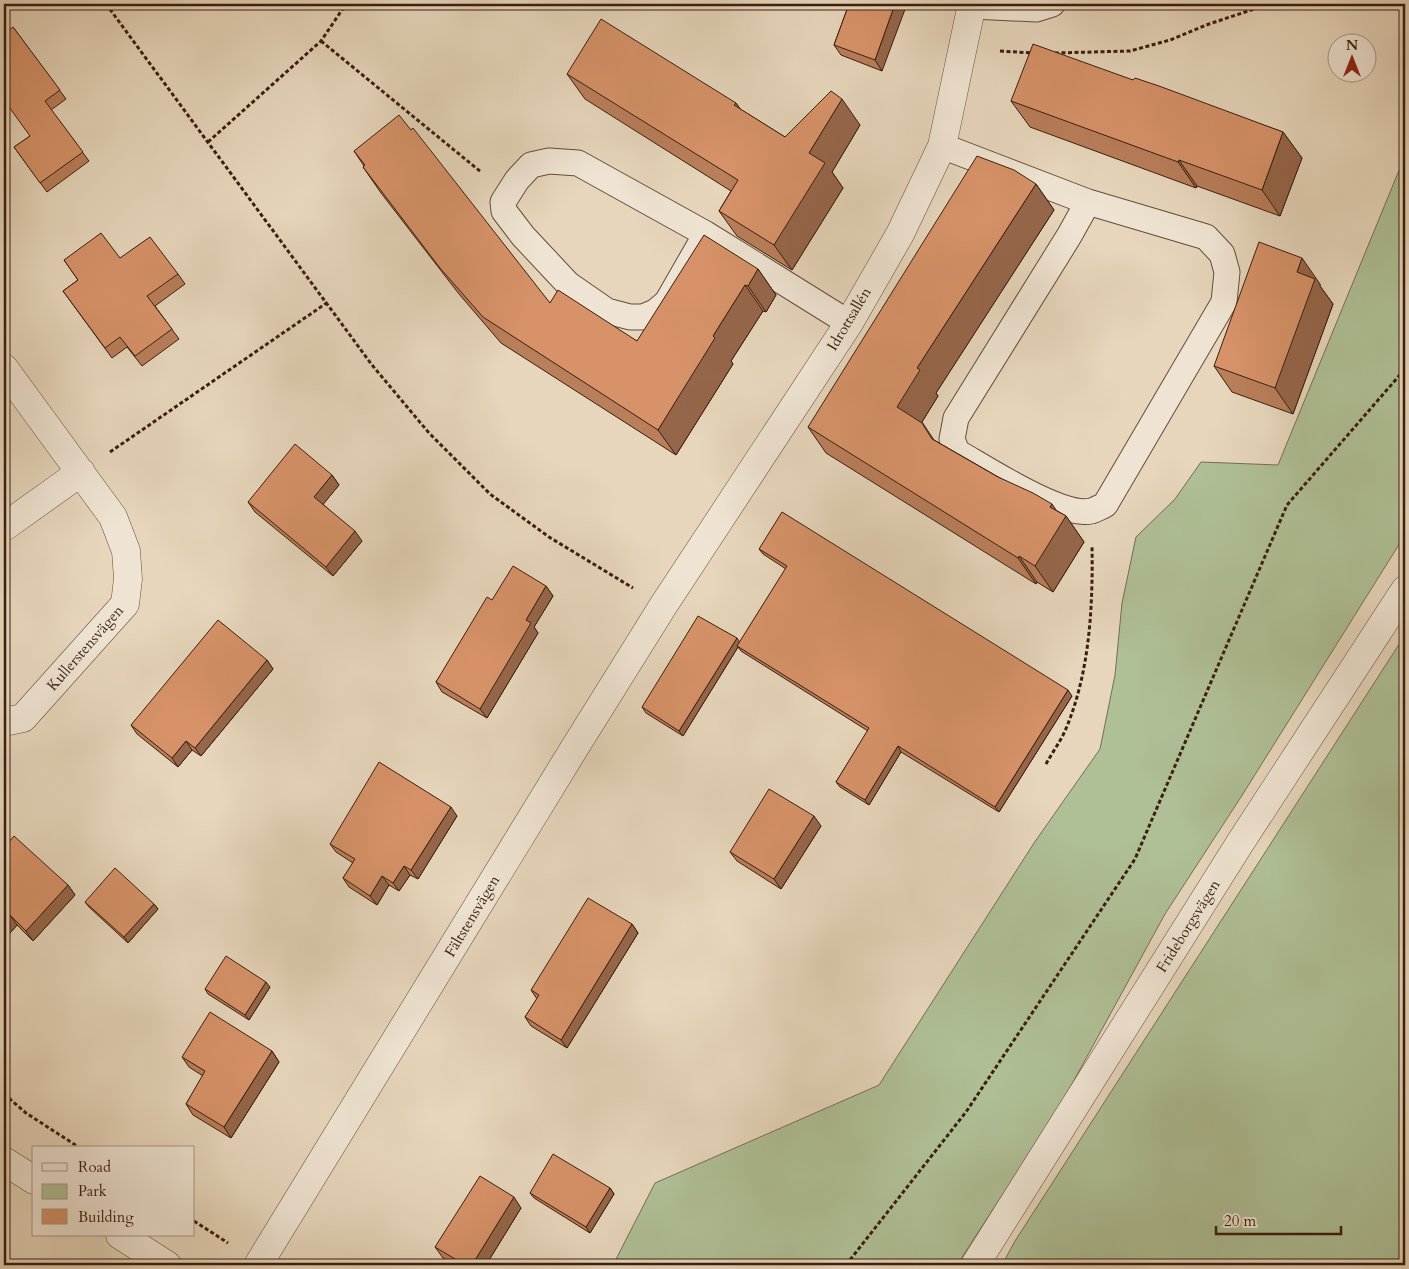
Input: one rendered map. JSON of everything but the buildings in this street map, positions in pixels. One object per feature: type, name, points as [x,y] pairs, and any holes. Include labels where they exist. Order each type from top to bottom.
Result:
[{"type":"street","name":"Idrottsallén","points":[[663,606],[848,322],[900,234],[942,146],[972,5]]},
{"type":"street","name":"Kullerstensvägen","points":[[4,368],[113,517],[126,551],[128,579],[124,604],[23,718],[4,722]]},
{"type":"street","points":[[4,526],[81,472]]},
{"type":"street","name":"Frideborgsvägen","points":[[975,1265],[1235,852],[1405,590]]},
{"type":"street","name":"Fältstensvägen","points":[[258,1265],[663,606]]},
{"type":"street","points":[[4,1161],[32,1179]]},
{"type":"street","points":[[122,1236],[168,1265]]},
{"type":"lane","points":[[972,5],[1036,9],[1052,4]]},
{"type":"lane","points":[[942,146],[1088,202],[1206,237],[1222,254],[1227,272],[1224,302],[1105,505],[1089,512],[1065,508],[1037,497],[957,452],[952,439],[956,418],[1069,236],[1088,202]]},
{"type":"lane","points":[[706,234],[667,302],[655,312],[643,317],[630,317],[607,311],[590,301],[552,268],[523,236],[504,211],[503,202],[507,194],[531,165],[549,160],[578,163],[706,234],[848,322]]},
{"type":"path","points":[[106,4],[328,302],[372,365],[429,433],[490,494],[549,537],[663,606]]},
{"type":"path","points":[[208,142],[321,41],[346,4]]},
{"type":"path","points":[[1053,53],[1130,51],[1170,40],[1209,24],[1260,7],[1283,4]]},
{"type":"path","points":[[1374,4],[1405,8]]},
{"type":"path","points":[[321,41],[507,194]]},
{"type":"path","points":[[962,48],[1036,53]]},
{"type":"path","points":[[81,472],[328,302]]},
{"type":"path","points":[[846,1265],[966,1112],[1135,859],[1287,505],[1405,369]]},
{"type":"path","points":[[1046,764],[1065,731],[1085,663],[1092,577],[1089,512]]},
{"type":"path","points":[[4,1094],[26,1113],[77,1146]]},
{"type":"green space","points":[[1405,147],[1405,535],[1241,797],[1165,914],[1060,1106],[957,1265],[613,1265],[655,1183],[879,1085],[1034,843],[1100,749],[1115,675],[1122,603],[1136,537],[1175,499],[1201,462],[1278,465],[1400,168]]},
{"type":"green space","points":[[1405,635],[1405,1265],[1002,1265],[1015,1241]]}]
